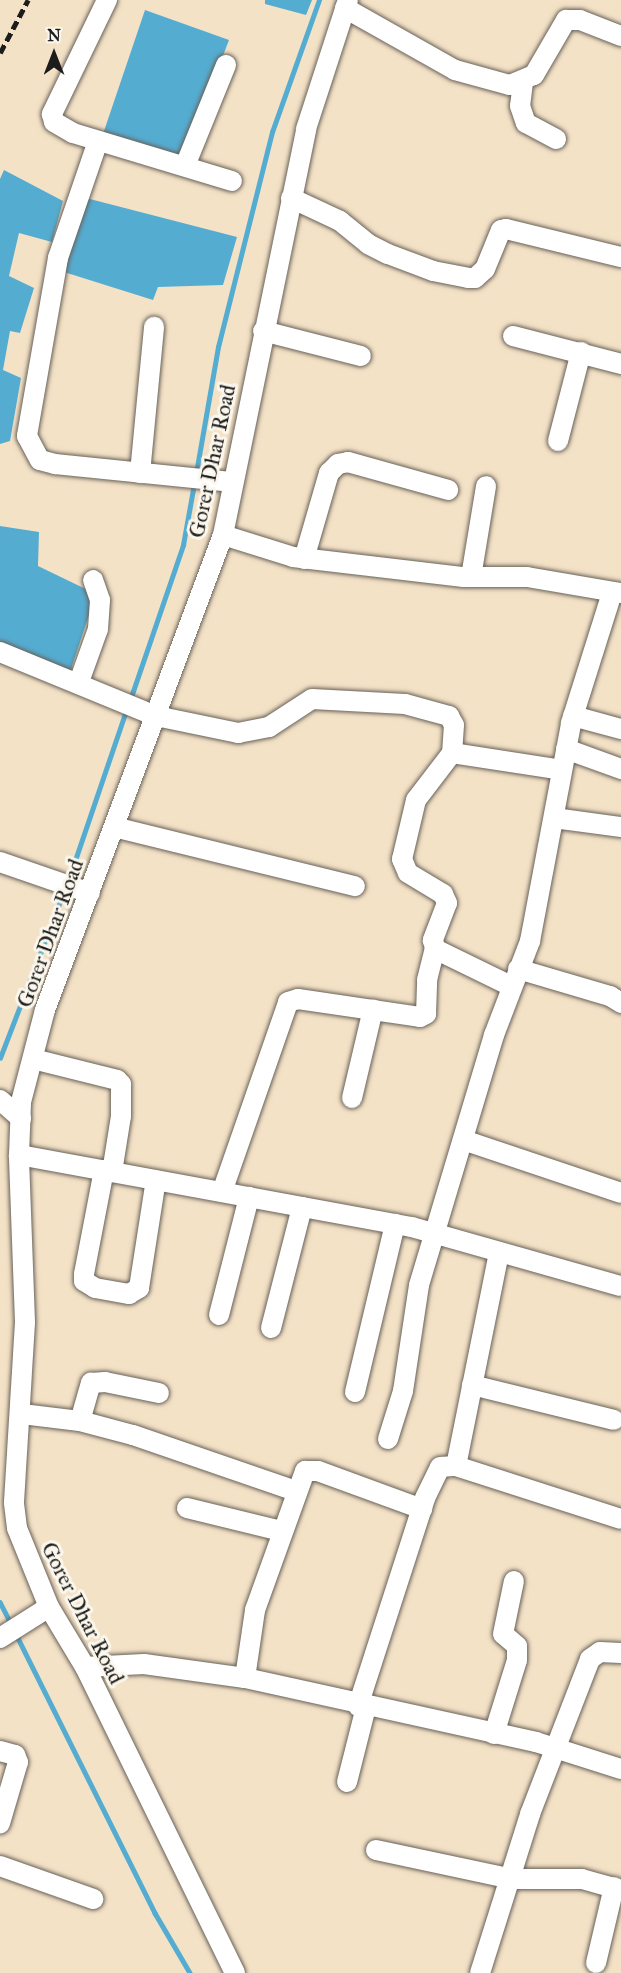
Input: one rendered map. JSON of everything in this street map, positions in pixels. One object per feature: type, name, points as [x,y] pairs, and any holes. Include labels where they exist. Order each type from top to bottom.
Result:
[{"type":"street","points":[[107,0],[52,114],[63,128],[232,182]]},
{"type":"street","points":[[346,4],[455,70],[490,82],[523,82]]},
{"type":"street","name":"Gorer Dhar Road","points":[[235,1973],[84,1667],[49,1607],[17,1528],[14,1502],[22,1414],[25,1322],[19,1155],[21,1118],[74,887],[114,827],[223,535],[306,129],[346,4]]},
{"type":"street","points":[[556,139],[526,123],[520,106],[523,82],[544,61],[566,20],[580,20],[621,36]]},
{"type":"street","points":[[185,166],[226,64]]},
{"type":"street","points":[[98,141],[62,245],[27,436],[40,460],[48,462],[233,482]]},
{"type":"street","points":[[291,198],[340,221],[368,244],[388,254],[433,271],[468,278],[475,278],[484,269],[501,230],[506,229],[621,257]]},
{"type":"street","points":[[140,473],[154,327]]},
{"type":"street","points":[[263,331],[361,356]]},
{"type":"street","points":[[513,336],[621,364]]},
{"type":"street","points":[[558,441],[581,352]]},
{"type":"street","points":[[304,559],[329,473],[338,464],[348,462],[448,490]]},
{"type":"street","points":[[471,577],[486,486]]},
{"type":"street","points":[[223,535],[304,559],[471,577],[527,577],[616,593],[573,716],[538,912],[515,977],[419,1285],[403,1391],[388,1439]]},
{"type":"street","points":[[78,682],[98,629],[100,600],[93,579]]},
{"type":"street","points":[[0,652],[78,682],[156,716],[204,727],[252,732],[269,727],[312,699],[405,704],[449,716],[454,725],[452,753],[426,782],[416,800],[402,848],[402,860],[408,873],[443,894],[447,903],[433,940],[435,949],[427,980],[426,1014],[420,1017],[298,999],[282,1008],[222,1192]]},
{"type":"street","points":[[573,716],[621,729]]},
{"type":"street","points":[[566,748],[621,769]]},
{"type":"street","points":[[452,753],[562,770]]},
{"type":"street","points":[[554,818],[621,827]]},
{"type":"street","points":[[114,827],[355,886]]},
{"type":"street","points":[[0,862],[74,887]]},
{"type":"street","points":[[435,949],[515,977],[610,996],[621,1003]]},
{"type":"street","points":[[352,1098],[373,1009]]},
{"type":"street","points":[[33,1059],[117,1080],[121,1084],[121,1116],[84,1281],[95,1288],[129,1294],[140,1288],[156,1180]]},
{"type":"street","points":[[2,1102],[21,1118]]},
{"type":"street","points":[[463,1140],[621,1193]]},
{"type":"street","points":[[19,1155],[395,1224],[621,1286]]},
{"type":"street","points":[[219,1315],[249,1197]]},
{"type":"street","points":[[272,1328],[302,1207]]},
{"type":"street","points":[[355,1392],[395,1224]]},
{"type":"street","points":[[456,1466],[499,1252]]},
{"type":"street","points":[[80,1421],[91,1383],[105,1382],[159,1393]]},
{"type":"street","points":[[472,1385],[614,1420]]},
{"type":"street","points":[[22,1414],[80,1421],[296,1491]]},
{"type":"street","points":[[347,1782],[362,1707],[422,1509],[440,1467],[456,1466],[621,1519]]},
{"type":"street","points":[[245,1678],[255,1610],[300,1478],[310,1469],[422,1509]]},
{"type":"street","points":[[187,1508],[281,1530]]},
{"type":"street","points":[[494,1734],[517,1659],[517,1646],[503,1634],[514,1581]]},
{"type":"street","points":[[4,1635],[49,1607]]},
{"type":"street","points":[[480,1973],[513,1879],[530,1814],[590,1659],[600,1652],[621,1653]]},
{"type":"street","points":[[84,1667],[144,1664],[245,1678],[362,1707],[556,1748],[621,1769]]},
{"type":"street","points":[[0,1751],[15,1755],[18,1762],[0,1823]]},
{"type":"street","points":[[376,1850],[513,1879],[582,1879],[618,1889],[596,1963]]},
{"type":"street","points":[[0,1866],[93,1899]]},
{"type":"water","points":[[265,0],[312,0],[306,15],[265,4]]},
{"type":"water","points":[[145,10],[229,40],[183,160],[103,134]]},
{"type":"water","points":[[4,170],[63,201],[52,242],[19,233],[9,276],[34,288],[20,333],[10,331],[3,370],[21,378],[10,441],[0,444],[0,179]]},
{"type":"water","points":[[86,198],[237,237],[223,285],[158,287],[153,300],[64,272]]},
{"type":"water","points":[[0,526],[39,532],[38,566],[96,594],[70,672],[0,643]]},
{"type":"waterway","points":[[196,473],[218,347],[272,132],[319,0]]},
{"type":"waterway","points":[[130,700],[183,545],[194,484]]},
{"type":"waterway","points":[[68,881],[126,711]]},
{"type":"waterway","points":[[0,1058],[65,889]]},
{"type":"waterway","points":[[0,1602],[11,1624]]},
{"type":"waterway","points":[[16,1634],[155,1913],[190,1973]]},
{"type":"railway","points":[[0,53],[28,0]]}]
